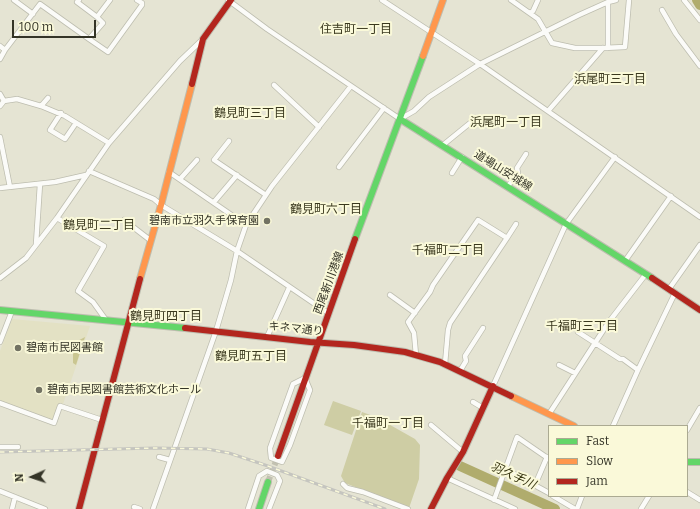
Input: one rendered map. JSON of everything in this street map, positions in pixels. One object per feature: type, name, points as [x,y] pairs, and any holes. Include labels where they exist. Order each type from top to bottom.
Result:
[{"type":"street","points":[[14,0],[33,14]]},
{"type":"street","points":[[78,0],[77,2],[103,23],[89,39]]},
{"type":"street","points":[[97,17],[110,0]]},
{"type":"street","points":[[0,59],[5,50],[40,4],[108,52],[142,5],[142,3],[137,0]]},
{"type":"street","points":[[0,278],[26,258],[57,218],[109,143],[180,61],[203,39],[230,0],[267,29],[400,119]]},
{"type":"street","points":[[382,0],[480,64],[700,216]]},
{"type":"street","points":[[400,119],[443,0]]},
{"type":"street","points":[[511,0],[540,22],[552,43],[575,48],[606,48],[625,46],[629,0]]},
{"type":"street","points":[[530,13],[538,0]]},
{"type":"street","points":[[684,0],[700,20]]},
{"type":"street","points":[[400,119],[414,111],[429,97],[480,64],[612,1]]},
{"type":"street","points":[[548,111],[606,48],[612,1]]},
{"type":"street","points":[[662,10],[676,34],[700,66]]},
{"type":"street","points":[[79,509],[150,240],[161,205],[203,39]]},
{"type":"street","points":[[0,46],[5,50]]},
{"type":"street","points":[[274,85],[319,127]]},
{"type":"street","points":[[153,509],[216,331],[231,280],[237,252],[246,225],[266,195],[351,86]]},
{"type":"street","points":[[0,94],[4,101]]},
{"type":"street","points":[[41,106],[48,98]]},
{"type":"street","points":[[0,106],[4,101],[17,99],[41,106],[61,113],[109,143]]},
{"type":"street","points":[[339,167],[384,108]]},
{"type":"street","points":[[61,113],[50,130],[65,139],[76,123]]},
{"type":"street","name":"道場山安城線","points":[[400,119],[508,186],[700,310]]},
{"type":"street","name":"西尾新川港線","points":[[278,456],[328,313],[400,119]]},
{"type":"street","points":[[443,146],[475,119]]},
{"type":"street","points":[[0,136],[10,187]]},
{"type":"street","points":[[229,141],[214,160],[266,195]]},
{"type":"street","points":[[508,186],[518,173],[517,168],[526,154]]},
{"type":"street","points":[[452,173],[462,157]]},
{"type":"street","points":[[431,509],[447,478],[463,452],[566,224],[615,157]]},
{"type":"street","points":[[180,179],[198,160]]},
{"type":"street","points":[[169,172],[246,225]]},
{"type":"street","points":[[0,188],[40,184],[87,173],[154,199],[328,313]]},
{"type":"street","points":[[214,202],[237,175]]},
{"type":"street","points":[[36,244],[40,184]]},
{"type":"street","points":[[625,261],[671,196]]},
{"type":"street","points":[[57,218],[104,246],[78,291],[93,302],[106,320]]},
{"type":"street","points":[[124,220],[150,240]]},
{"type":"street","points":[[416,355],[414,332],[408,322],[478,220],[488,228],[508,238]]},
{"type":"street","points":[[445,364],[450,323],[516,224]]},
{"type":"street","points":[[669,289],[700,244]]},
{"type":"street","points":[[549,414],[608,323],[646,274]]},
{"type":"street","points":[[267,337],[289,288]]},
{"type":"street","points":[[613,425],[675,293]]},
{"type":"street","points":[[390,295],[415,312]]},
{"type":"street","name":"キネマ通り","points":[[0,310],[354,345],[405,352],[445,364],[572,425]]},
{"type":"street","points":[[0,342],[12,311]]},
{"type":"street","points":[[460,371],[466,361],[465,356],[483,328]]},
{"type":"street","points":[[578,332],[638,370]]},
{"type":"street","points":[[559,365],[575,373]]},
{"type":"street","points":[[305,378],[310,390],[290,445],[282,462],[271,458],[270,448],[293,384],[305,378]]},
{"type":"street","points":[[474,402],[483,408]]},
{"type":"street","points":[[0,403],[54,423],[60,406],[102,420]]},
{"type":"street","points":[[688,428],[700,408]]},
{"type":"street","points":[[431,425],[463,452]]},
{"type":"street","points":[[494,500],[516,437],[548,458],[535,485]]},
{"type":"street","points":[[0,447],[18,447]]},
{"type":"street","points":[[159,457],[170,460]]},
{"type":"street","points":[[688,462],[700,462]]},
{"type":"street","points":[[505,468],[548,492]]},
{"type":"street","points":[[248,509],[259,476],[266,472],[277,475],[280,481],[269,509]]},
{"type":"street","points":[[447,478],[515,509]]},
{"type":"street","points":[[259,509],[268,482]]},
{"type":"street","points":[[343,484],[347,488],[363,492],[408,509]]},
{"type":"street","points":[[0,491],[45,509]]},
{"type":"street","points":[[688,493],[700,500]]},
{"type":"street","points":[[12,509],[15,497]]},
{"type":"street","points":[[556,497],[576,509],[582,497]]},
{"type":"street","points":[[641,509],[648,497]]},
{"type":"street","points":[[134,507],[140,509]]},
{"type":"shaded area","points":[[12,319],[90,326],[63,404],[59,403],[53,419],[0,401],[0,351]]},
{"type":"shaded area","points":[[85,337],[76,365],[73,363],[73,353],[70,345]]},
{"type":"green space","points":[[333,401],[361,411],[352,435],[324,425]]},
{"type":"green space","points":[[362,412],[376,417],[415,439],[420,445],[419,479],[409,508],[345,483],[341,476]]},
{"type":"waterway","points":[[697,0],[700,5]]},
{"type":"waterway","name":"羽久手川","points":[[460,466],[555,509]]},
{"type":"tunnel","points":[[268,482],[278,456]]},
{"type":"railway","points":[[0,452],[156,448],[207,449],[229,453],[265,465],[385,509]]},
{"type":"traffic: fast","points":[[355,239],[423,56]]},
{"type":"traffic: fast","points":[[400,119],[652,278]]},
{"type":"traffic: fast","points":[[0,310],[185,328]]},
{"type":"traffic: fast","points":[[688,462],[700,462]]},
{"type":"traffic: fast","points":[[259,509],[268,482]]},
{"type":"traffic: slow","points":[[423,56],[443,0]]},
{"type":"traffic: slow","points":[[140,279],[161,205],[192,84]]},
{"type":"traffic: slow","points":[[511,396],[572,425]]},
{"type":"traffic: jam","points":[[192,84],[203,39],[231,0]]},
{"type":"traffic: jam","points":[[278,456],[355,239]]},
{"type":"traffic: jam","points":[[652,278],[700,310]]},
{"type":"traffic: jam","points":[[79,509],[140,279]]},
{"type":"traffic: jam","points":[[185,328],[310,342],[354,345],[405,352],[440,362],[511,396]]},
{"type":"traffic: jam","points":[[431,509],[447,478],[463,452],[493,386]]},
{"type":"place","name":"碧南市立羽久手保育園","points":[[267,221]]},
{"type":"place","name":"碧南市民図書館","points":[[18,348]]},
{"type":"place","name":"碧南市民図書館芸術文化ホール","points":[[39,390]]},
{"type":"district","name":"住吉町一丁目","points":[[356,30]]},
{"type":"district","name":"浜尾町三丁目","points":[[610,80]]},
{"type":"district","name":"鶴見町三丁目","points":[[250,114]]},
{"type":"district","name":"浜尾町一丁目","points":[[506,123]]},
{"type":"district","name":"鶴見町六丁目","points":[[326,210]]},
{"type":"district","name":"鶴見町二丁目","points":[[99,226]]},
{"type":"district","name":"千福町二丁目","points":[[448,251]]},
{"type":"district","name":"鶴見町四丁目","points":[[166,317]]},
{"type":"district","name":"千福町三丁目","points":[[582,327]]},
{"type":"district","name":"鶴見町五丁目","points":[[251,357]]},
{"type":"district","name":"千福町一丁目","points":[[388,424]]}]
